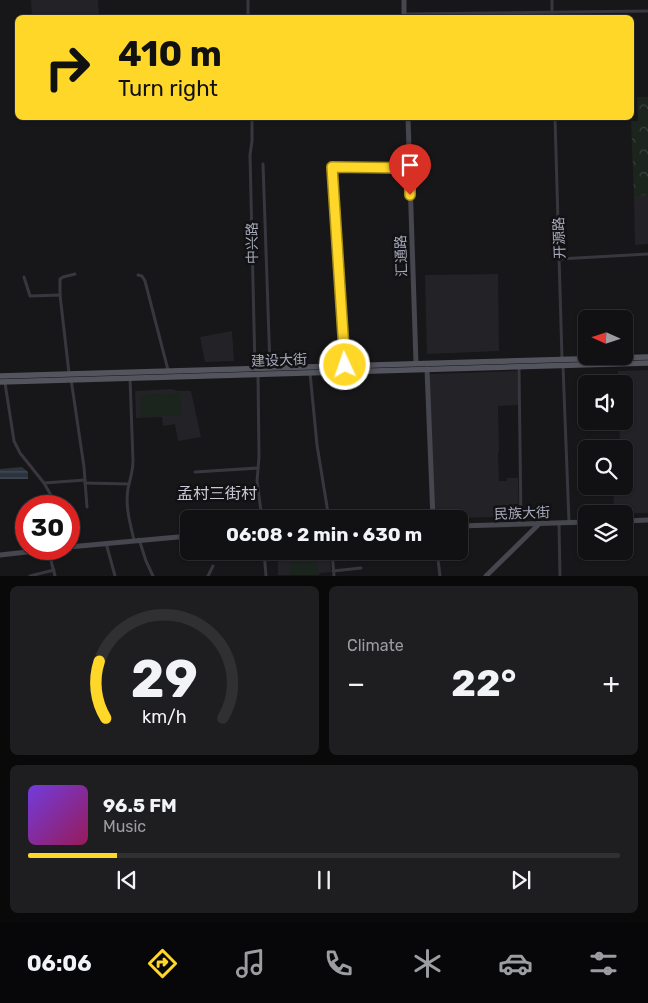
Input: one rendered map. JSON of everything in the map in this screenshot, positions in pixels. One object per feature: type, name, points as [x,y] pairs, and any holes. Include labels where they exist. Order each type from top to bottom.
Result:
[{"type":"main road","name":"建设大街","points":[[5,382],[168,370],[310,372],[427,369],[519,366],[648,357]]},
{"type":"main road","name":"建设大街","points":[[0,376],[130,378],[257,371],[270,367],[416,363],[648,363]]},
{"type":"street","points":[[248,0],[248,15]]},
{"type":"street","points":[[404,0],[404,15]]},
{"type":"street","points":[[552,0],[552,13]]},
{"type":"street","points":[[453,15],[648,11]]},
{"type":"street","name":"中兴路","points":[[252,120],[250,155],[257,371],[258,488],[261,510]]},
{"type":"street","name":"汇通路","points":[[408,120],[416,363]]},
{"type":"street","name":"开源路","points":[[555,120],[569,523]]},
{"type":"street","points":[[263,164],[270,367]]},
{"type":"street","points":[[345,365],[332,167],[410,168]]},
{"type":"street","points":[[560,259],[648,254]]},
{"type":"street","points":[[75,274],[63,276],[60,279],[60,295],[87,507]]},
{"type":"street","points":[[138,275],[142,276],[145,281],[168,370]]},
{"type":"street","points":[[24,277],[30,296],[60,295]]},
{"type":"street","points":[[519,366],[521,524]]},
{"type":"street","points":[[427,369],[433,510]]},
{"type":"street","points":[[310,372],[317,445],[328,510]]},
{"type":"street","points":[[130,378],[133,472],[129,484],[128,511],[136,540],[153,576]]},
{"type":"street","points":[[0,386],[5,382],[14,441],[20,453],[44,483],[51,495]]},
{"type":"street","points":[[195,472],[258,468]]},
{"type":"street","points":[[44,483],[85,481],[129,484]]},
{"type":"street","points":[[633,521],[648,520]]},
{"type":"street","name":"民族大街","points":[[468,526],[578,522]]},
{"type":"street","points":[[559,523],[560,576]]},
{"type":"street","points":[[486,576],[539,524]]},
{"type":"street","points":[[80,546],[180,537]]},
{"type":"street","points":[[106,543],[115,576]]},
{"type":"street","points":[[0,555],[15,553]]},
{"type":"street","points":[[51,560],[55,576]]},
{"type":"street","points":[[265,560],[266,576]]},
{"type":"street","points":[[333,560],[334,573],[361,568]]},
{"type":"street","points":[[438,560],[440,576]]},
{"type":"street","points":[[208,576],[213,566]]},
{"type":"street","points":[[30,576],[54,570]]},
{"type":"shaded area","points":[[31,0],[98,0],[99,15],[32,15]]},
{"type":"shaded area","points":[[648,195],[648,244],[635,245],[634,196]]},
{"type":"shaded area","points":[[498,274],[499,351],[427,354],[425,275]]},
{"type":"shaded area","points":[[232,331],[234,361],[205,362],[200,337]]},
{"type":"shaded area","points":[[648,370],[648,513],[633,513],[633,505],[614,505],[613,495],[633,495],[633,440],[620,440],[619,430],[633,430],[633,375],[618,375],[618,371]]},
{"type":"shaded area","points":[[517,371],[519,405],[498,406],[498,452],[499,481],[507,481],[507,478],[518,478],[519,516],[468,518],[468,510],[435,510],[429,374]]},
{"type":"shaded area","points":[[171,389],[191,391],[201,437],[178,441],[175,424],[163,426],[162,417],[136,418],[135,391]]},
{"type":"shaded area","points":[[278,560],[330,560],[331,572],[319,573],[319,575],[278,575]]},
{"type":"green space","points":[[637,97],[648,97],[648,195],[634,196],[631,121],[638,121]]},
{"type":"green space","points":[[179,393],[183,415],[141,417],[140,395]]},
{"type":"green space","points":[[289,560],[317,560],[318,575],[289,575]]},
{"type":"water","points":[[22,467],[28,472],[28,479],[0,479],[0,469]]},
{"type":"district","name":"孟村三街村","points":[[217,493]]},
{"type":"route","points":[[345,365],[332,167],[410,168],[410,195]]}]
